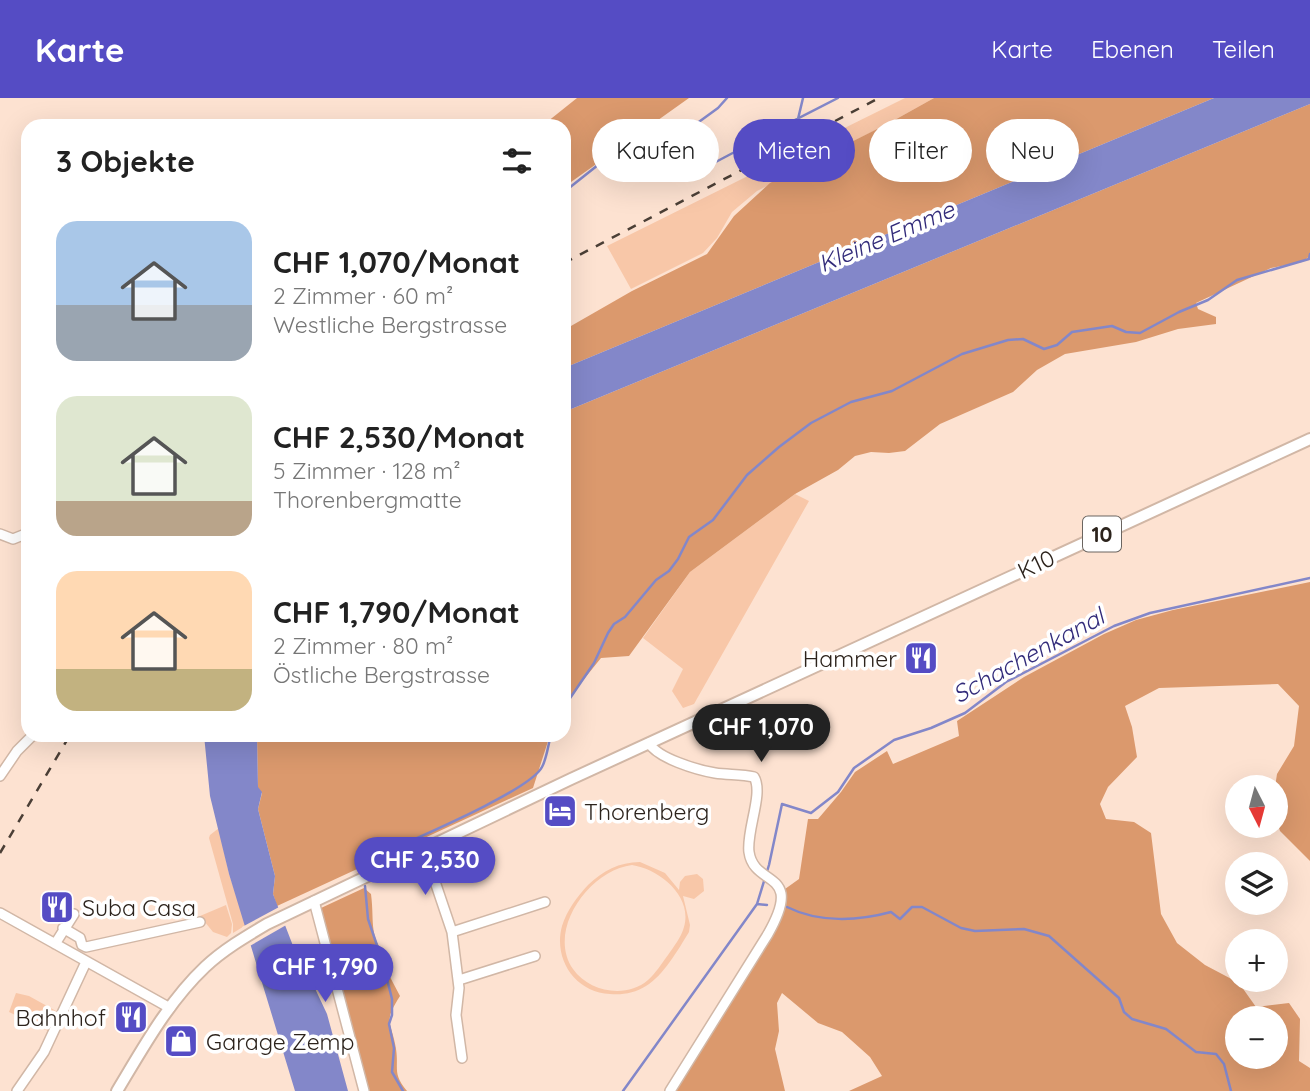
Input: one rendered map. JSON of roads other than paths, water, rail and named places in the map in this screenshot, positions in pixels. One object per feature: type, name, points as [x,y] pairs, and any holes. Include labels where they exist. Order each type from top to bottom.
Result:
[{"type":"main road","name":"K10","points":[[649,743],[1310,439]]},
{"type":"main road","name":"10","points":[[117,1091],[170,1008],[204,968],[238,942],[293,911],[649,743]]},
{"type":"street","points":[[0,534],[13,539],[21,536]]},
{"type":"street","points":[[0,776],[26,742]]},
{"type":"street","points":[[649,743],[652,750],[659,754],[706,771],[754,777],[758,786],[748,849],[750,857],[778,885],[781,894],[777,917],[670,1091]]},
{"type":"street","points":[[424,849],[452,932],[459,980],[456,1015],[462,1058]]},
{"type":"street","points":[[314,901],[364,1091]]},
{"type":"street","points":[[452,932],[545,902]]},
{"type":"street","points":[[55,944],[74,915]]},
{"type":"street","points":[[1,917],[170,1008]]},
{"type":"street","points":[[64,928],[80,938],[82,945],[86,947],[200,922]]},
{"type":"street","points":[[459,980],[535,956]]},
{"type":"street","points":[[17,1091],[44,1052],[86,962]]},
{"type":"water","name":"Kleine Emme","points":[[1214,98],[1310,98],[1310,104],[571,409],[571,365],[1012,182],[1079,182],[1079,154]]},
{"type":"water","points":[[205,742],[257,742],[258,787],[262,792],[258,809],[275,876],[273,894],[295,951],[327,1014],[348,1091],[295,1091],[229,874],[210,796]]},
{"type":"waterway","points":[[571,186],[637,134],[696,124],[727,98]]},
{"type":"waterway","points":[[798,119],[803,98]]},
{"type":"waterway","points":[[797,119],[838,98]]},
{"type":"waterway","points":[[719,160],[733,153]]},
{"type":"waterway","points":[[571,697],[594,663],[614,624],[625,617],[656,580],[669,571],[689,537],[713,520],[747,475],[811,423],[851,402],[892,391],[962,354],[1008,340],[1023,339],[1044,349],[1057,345],[1072,332],[1112,326],[1126,332],[1140,333],[1208,300],[1237,280],[1309,259],[1310,254]]},
{"type":"waterway","name":"Schachenkanal","points":[[623,1091],[757,904],[769,865],[782,804],[811,813],[838,792],[854,768],[894,740],[965,713],[1006,682],[1114,626],[1150,613],[1310,578]]},
{"type":"waterway","points":[[361,869],[361,865],[379,855],[516,789],[542,767],[549,742]]},
{"type":"waterway","points":[[365,886],[368,919],[392,999],[389,1024],[394,1048],[392,1072],[403,1091]]},
{"type":"waterway","points":[[757,904],[767,905]]},
{"type":"waterway","points":[[787,907],[812,916],[839,919],[891,912],[900,919],[912,907],[922,907],[961,928],[975,931],[1024,929],[1049,936],[1119,998],[1124,1012],[1132,1019],[1166,1029],[1196,1052],[1216,1054],[1224,1064],[1231,1091]]},
{"type":"railway","points":[[571,259],[879,98]]},
{"type":"railway","points":[[0,853],[66,742]]},
{"type":"place","name":"Hammer","points":[[921,658]]},
{"type":"place","name":"Thorenberg","points":[[560,811]]},
{"type":"place","name":"Suba Casa","points":[[57,907]]},
{"type":"place","name":"Bahnhof","points":[[131,1017]]},
{"type":"place","name":"Garage Zemp","points":[[181,1041]]}]
